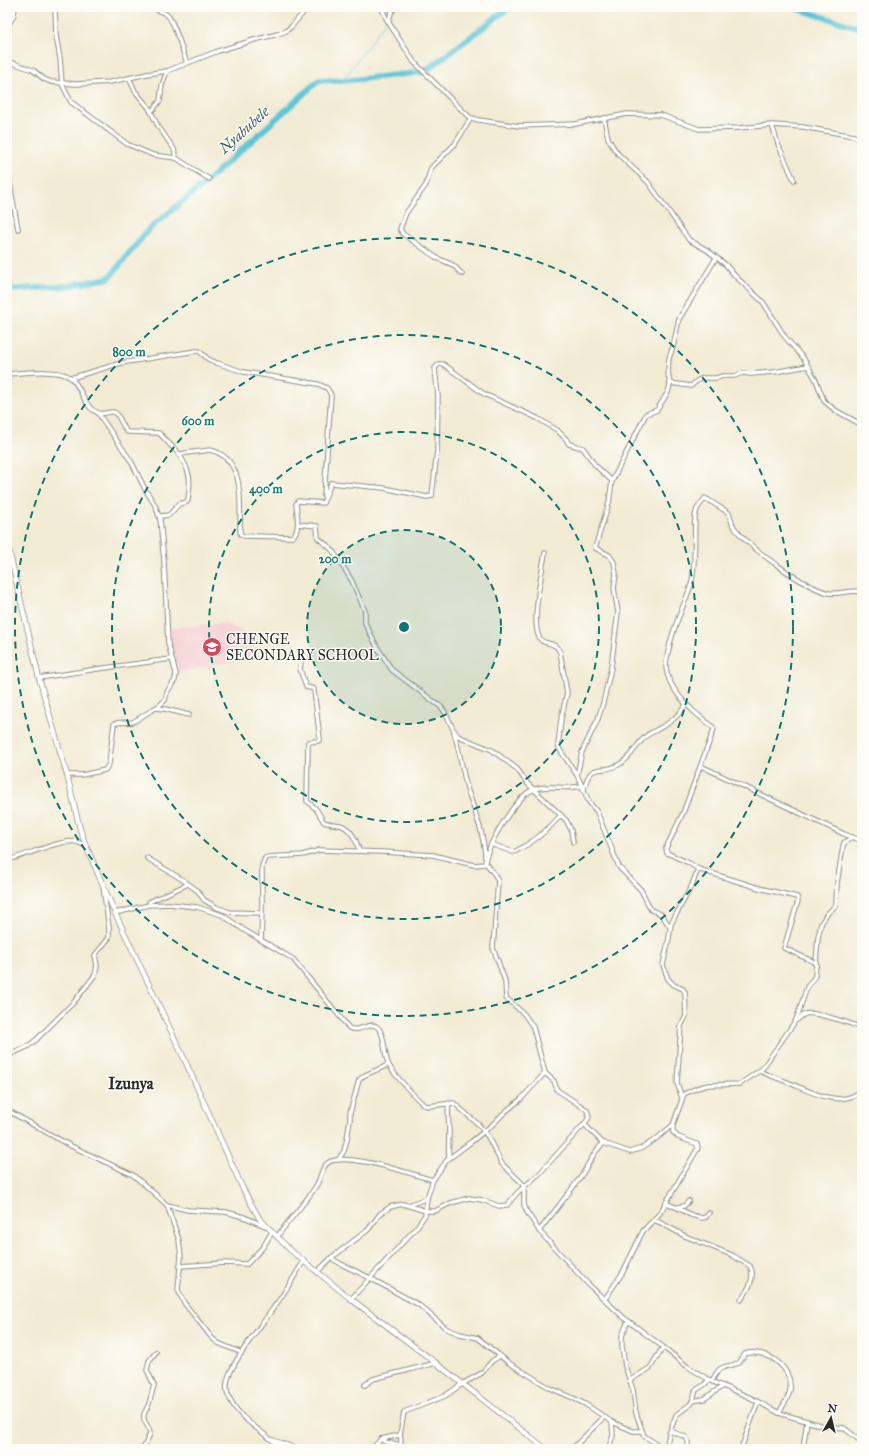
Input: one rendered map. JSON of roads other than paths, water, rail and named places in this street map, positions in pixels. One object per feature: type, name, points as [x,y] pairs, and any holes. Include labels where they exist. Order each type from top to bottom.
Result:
[{"type":"street","points":[[7,27],[14,15],[15,7]]},
{"type":"street","points":[[55,7],[56,36],[60,58],[62,84],[71,102],[128,144],[153,155],[176,158],[209,180]]},
{"type":"street","points":[[154,7],[156,10],[169,16],[176,30],[186,63]]},
{"type":"street","points":[[7,61],[33,70],[44,79],[51,82],[62,84],[95,83],[129,78],[167,71],[225,49],[282,33],[291,27],[308,7]]},
{"type":"street","points":[[381,7],[389,23],[414,62],[471,118],[519,126],[575,124],[627,114],[661,115],[700,129],[772,125],[803,127],[854,136],[862,140]]},
{"type":"street","points":[[389,23],[391,13],[394,8],[397,7]]},
{"type":"street","points":[[151,112],[159,103],[167,71]]},
{"type":"street","points":[[129,78],[135,91],[151,112],[158,126],[174,149],[176,158]]},
{"type":"street","points":[[462,274],[453,265],[437,258],[403,234],[400,228],[409,207],[426,185],[431,168],[455,144],[471,118]]},
{"type":"street","points":[[604,118],[610,143],[619,155],[648,182],[689,240],[707,250],[726,265],[735,276],[762,302],[785,337],[808,366],[816,380],[824,401],[836,410],[862,425]]},
{"type":"street","points":[[772,125],[778,144],[794,180]]},
{"type":"street","points":[[7,173],[18,229]]},
{"type":"street","points":[[577,776],[582,752],[600,712],[611,668],[618,609],[614,588],[615,566],[612,558],[595,548],[609,503],[612,481],[646,414],[657,410],[668,392],[670,382],[668,372],[669,358],[679,320],[716,258]]},
{"type":"street","points":[[71,378],[121,363],[196,350],[217,364],[237,370],[318,384],[327,388],[331,395],[324,501]]},
{"type":"street","points":[[179,454],[210,450],[227,460],[235,470],[239,486],[241,534],[253,537],[292,537],[295,534],[298,524],[296,504],[298,501],[320,504],[324,501],[330,484],[333,483],[384,488],[427,497],[432,496],[437,451],[438,397],[435,368],[437,365],[441,364],[484,394],[537,418],[557,430],[569,444],[583,448],[595,465],[612,481]]},
{"type":"street","points":[[670,382],[691,386],[703,378],[734,376],[744,373],[774,372],[808,366]]},
{"type":"street","points":[[7,374],[58,373],[71,378],[86,402],[98,413],[131,461],[155,505],[160,519],[167,606],[168,643],[176,674],[175,680],[167,692],[165,700],[155,708],[133,722],[114,724],[109,764],[106,770],[82,775],[67,776]]},
{"type":"street","points":[[98,413],[114,412],[117,414],[128,432],[159,433],[179,454],[188,470],[190,488],[188,500],[187,502],[179,504],[169,515],[160,516],[160,519]]},
{"type":"street","points":[[817,965],[812,961],[784,948],[798,901],[797,897],[759,888],[724,876],[698,870],[667,853],[666,850],[683,813],[714,729],[686,705],[671,681],[666,668],[667,659],[676,622],[693,577],[694,517],[697,509],[705,498],[729,513],[735,529],[751,544],[796,578],[835,594],[852,591],[862,592]]},
{"type":"street","points":[[298,524],[318,526],[318,538],[333,551],[355,585],[365,611],[366,623],[387,664],[399,677],[420,690],[446,712],[460,750],[465,779],[484,840],[486,864],[498,881],[493,948],[505,981],[506,998],[524,1014],[533,1027],[545,1073],[554,1081],[557,1090],[587,1110],[589,1117],[539,1174],[507,1205],[499,1206],[482,1200],[469,1198],[451,1203],[435,1211],[426,1211],[402,1204],[386,1209],[368,1230],[331,1258],[317,1272]]},
{"type":"street","points":[[7,542],[39,678],[86,846],[115,912],[182,1054],[242,1189],[259,1218],[290,1250],[351,1300],[436,1363],[546,1449]]},
{"type":"street","points":[[545,553],[537,605],[538,634],[540,640],[556,646],[560,652],[567,693],[561,719],[558,745],[577,776],[588,801],[597,812],[618,867],[641,890],[651,910],[661,914],[670,927]]},
{"type":"street","points":[[39,678],[172,659]]},
{"type":"street","points":[[301,661],[300,669],[306,687],[308,689],[314,689],[320,737],[318,741],[308,742],[307,801],[316,809],[324,822],[340,825],[347,829],[357,842],[359,851]]},
{"type":"street","points":[[582,787],[592,772],[620,764],[628,757],[644,737],[666,724],[686,705]]},
{"type":"street","points":[[155,708],[189,715]]},
{"type":"street","points":[[454,732],[463,739],[492,750],[517,769],[524,779],[561,815],[570,826],[573,842]]},
{"type":"street","points":[[701,766],[862,841]]},
{"type":"street","points":[[485,859],[501,826],[523,797],[534,789],[582,787]]},
{"type":"street","points":[[491,844],[512,852],[516,851],[555,822],[561,815]]},
{"type":"street","points":[[605,1299],[623,1272],[642,1231],[654,1220],[666,1203],[698,1147],[695,1143],[676,1135],[673,1132],[673,1125],[682,1098],[688,1092],[708,1085],[740,1084],[759,1072],[796,1020],[807,987],[815,976],[821,924],[836,905],[837,883],[843,846],[844,843],[852,837]]},
{"type":"street","points":[[7,860],[68,842],[78,842],[86,846]]},
{"type":"street","points":[[260,940],[262,913],[262,866],[265,858],[303,855],[320,850],[359,851],[433,855],[474,865],[481,866],[486,864]]},
{"type":"street","points":[[147,858],[198,891],[208,903],[235,913],[262,913]]},
{"type":"street","points":[[682,1098],[677,1084],[681,1026],[686,1016],[685,992],[668,979],[663,967],[673,917],[692,885],[698,870]]},
{"type":"street","points":[[7,1056],[27,1047],[41,1036],[70,1007],[94,977],[97,966],[95,955],[109,938],[109,928],[102,882]]},
{"type":"street","points":[[149,902],[188,884]]},
{"type":"street","points":[[115,912],[149,905],[169,904],[197,907],[222,915],[260,940],[289,956],[296,962],[349,1028],[352,1030],[358,1030],[372,1025],[376,1026],[382,1035],[388,1065],[424,1105],[428,1106],[454,1103],[475,1120],[484,1131],[502,1164],[521,1182],[524,1187],[524,1205],[526,1212],[539,1231],[584,1280],[628,1321],[688,1367],[711,1380],[779,1413],[820,1425],[844,1428],[862,1442]]},
{"type":"street","points":[[796,1020],[807,1014],[833,1018],[862,1028]]},
{"type":"street","points":[[338,1160],[344,1151],[350,1113],[359,1080],[365,1075],[388,1065]]},
{"type":"street","points":[[759,1072],[797,1086],[807,1092],[829,1097],[851,1097],[862,1090]]},
{"type":"street","points":[[351,1300],[416,1228],[426,1211],[427,1198],[433,1180],[449,1158],[471,1142],[521,1099],[545,1073]]},
{"type":"street","points":[[449,1103],[447,1114],[449,1128],[449,1158]]},
{"type":"street","points":[[7,1110],[69,1145],[133,1175],[167,1205],[180,1240],[178,1289],[180,1295],[185,1304],[214,1340],[242,1353]]},
{"type":"street","points":[[584,1124],[604,1143],[630,1152],[635,1151],[656,1139],[673,1125]]},
{"type":"street","points":[[539,1231],[559,1207],[580,1177],[596,1150],[604,1143]]},
{"type":"street","points":[[277,1237],[284,1226],[297,1213],[317,1186],[324,1166],[328,1162],[338,1160],[356,1161],[433,1180]]},
{"type":"street","points":[[409,1205],[427,1198]]},
{"type":"street","points":[[678,1207],[684,1206],[689,1201]]},
{"type":"street","points":[[666,1203],[702,1218],[706,1217],[709,1212]]},
{"type":"street","points":[[167,1205],[188,1210],[226,1212],[244,1217],[266,1226]]},
{"type":"street","points":[[654,1220],[685,1236],[732,1255],[750,1266],[752,1273],[749,1287],[741,1300]]},
{"type":"street","points":[[180,1266],[224,1263],[247,1264],[263,1247],[272,1232]]},
{"type":"street","points":[[331,1258],[419,1305],[447,1329],[478,1338],[500,1356],[550,1388],[585,1404],[612,1422],[632,1431],[642,1431]]},
{"type":"street","points":[[282,1449],[272,1439],[242,1418],[229,1399],[226,1392],[226,1386],[230,1373],[242,1353],[256,1331],[275,1307],[304,1261]]},
{"type":"street","points":[[628,1321],[622,1336],[622,1346],[636,1413],[644,1436],[665,1449],[676,1415],[690,1405],[696,1390],[711,1380],[721,1367],[739,1363],[745,1354],[756,1353],[769,1357],[782,1366],[788,1375],[790,1383],[789,1396],[779,1413]]},
{"type":"street","points":[[630,1380],[650,1368],[663,1347]]},
{"type":"street","points":[[143,1449],[150,1434],[144,1420],[144,1414],[149,1404],[154,1385],[147,1370],[149,1361],[156,1352]]},
{"type":"street","points":[[381,1439],[385,1442],[401,1447],[400,1435],[402,1431],[404,1412],[445,1396],[462,1384],[482,1373],[492,1361],[500,1356]]},
{"type":"street","points":[[365,1385],[373,1379],[436,1363]]},
{"type":"street","points":[[692,1401],[704,1399],[723,1386]]},
{"type":"street","points":[[741,1449],[758,1402]]},
{"type":"street","points":[[572,1449],[604,1417]]},
{"type":"street","points":[[803,1449],[807,1421]]},
{"type":"street","points":[[608,1449],[613,1436],[612,1422]]},
{"type":"street","points":[[670,1431],[686,1437],[688,1446]]},
{"type":"street","points":[[372,1449],[381,1439],[400,1435]]},
{"type":"street","points":[[272,1439],[298,1449]]},
{"type":"waterway","points":[[387,7],[387,16]]},
{"type":"waterway","name":"Nyabubele","points":[[7,290],[67,286],[109,278],[149,229],[197,190],[319,80],[342,81],[424,72],[510,7]]},
{"type":"waterway","name":"Nyabubele","points":[[791,7],[856,27],[862,26]]},
{"type":"waterway","points":[[342,81],[386,21]]},
{"type":"place","name":"CHENGE SECONDARY SCHOOL","points":[[212,647]]},
{"type":"district","name":"Izunya","points":[[131,1083]]}]
